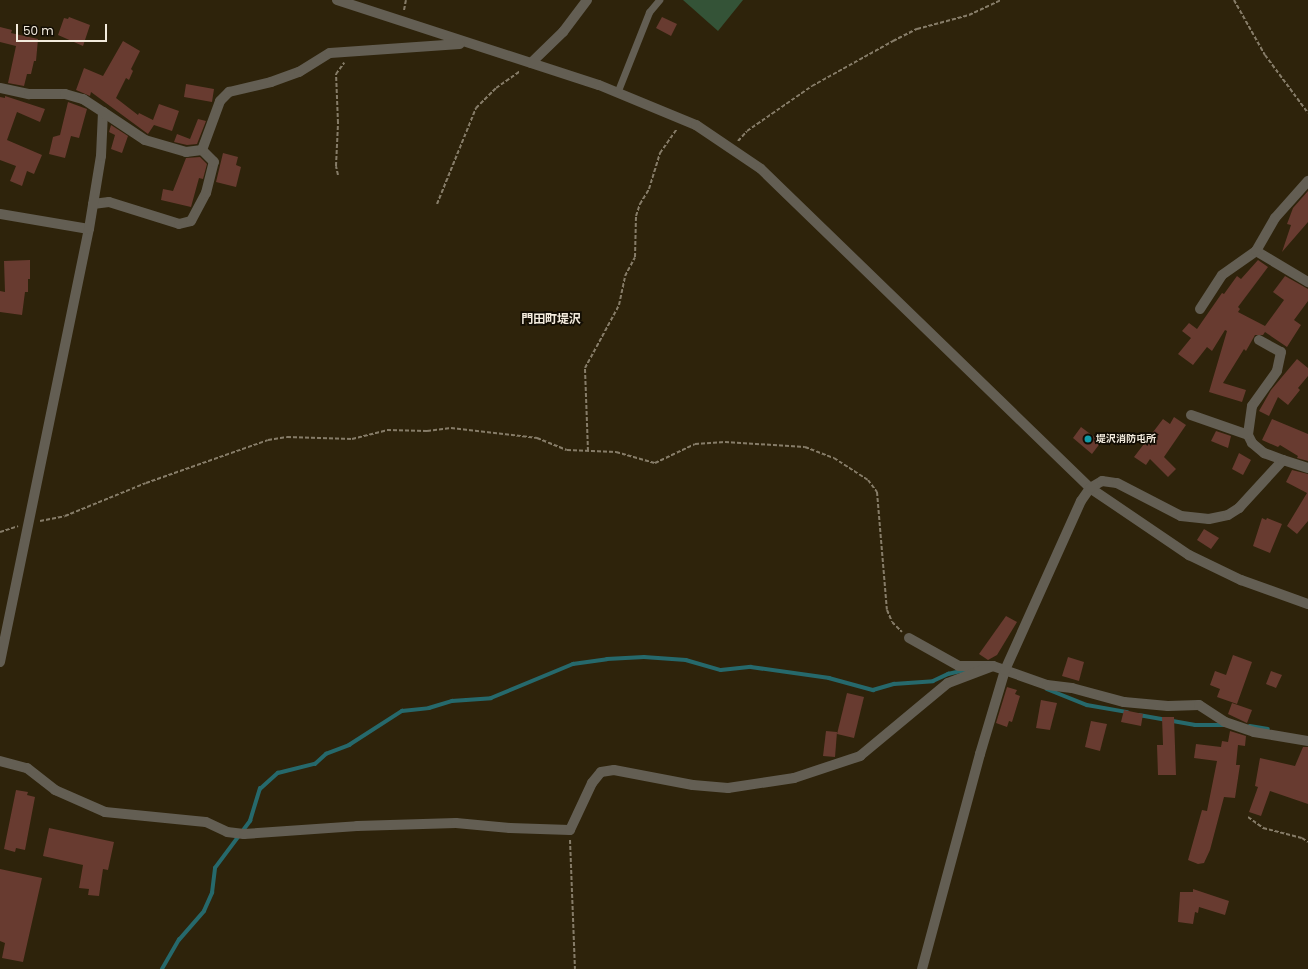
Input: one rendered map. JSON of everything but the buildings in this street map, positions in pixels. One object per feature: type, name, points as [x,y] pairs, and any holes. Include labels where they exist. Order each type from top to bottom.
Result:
[{"type":"street","points":[[337,0],[464,43],[531,63],[617,93],[684,120],[730,148],[761,170],[1090,488],[1189,555],[1241,580],[1308,604]]},
{"type":"street","points":[[531,63],[563,32],[587,0]]},
{"type":"street","points":[[202,150],[220,100],[229,92],[271,82],[292,74],[330,53],[464,43]]},
{"type":"street","points":[[0,89],[29,94],[65,94],[82,99],[145,140],[186,152],[202,150]]},
{"type":"street","points":[[0,662],[94,204],[101,156],[103,112]]},
{"type":"street","points":[[94,204],[109,202],[179,224],[191,221],[206,193],[214,162],[202,150]]},
{"type":"street","points":[[1200,309],[1222,276],[1256,251],[1275,218],[1308,181]]},
{"type":"street","points":[[0,214],[89,229]]},
{"type":"street","points":[[1256,251],[1308,282]]},
{"type":"street","points":[[1259,340],[1281,352],[1277,371],[1252,406],[1248,435],[1252,443],[1264,453],[1308,468]]},
{"type":"street","points":[[1191,415],[1248,435]]},
{"type":"street","points":[[922,969],[980,754],[1005,670],[1081,501],[1090,488],[1102,481],[1117,483],[1181,516],[1209,519],[1228,515],[1239,508],[1283,460]]},
{"type":"street","points":[[909,638],[959,666],[994,666],[1047,685],[1072,688],[1124,702],[1168,706],[1198,705],[1225,722],[1254,732],[1308,740]]},
{"type":"street","points":[[0,761],[27,768],[55,790],[105,812],[206,822],[227,832],[244,834],[358,826],[456,823],[510,828],[570,830],[592,783],[601,772],[614,770],[694,785],[728,788],[794,778],[860,756],[948,683],[994,666]]},
{"type":"lane","points":[[617,93],[649,12],[659,0]]},
{"type":"path","points":[[730,148],[747,131],[812,86],[886,45],[917,29],[969,15],[1001,0]]},
{"type":"path","points":[[1234,0],[1265,55],[1308,113]]},
{"type":"path","points":[[338,175],[336,166],[338,124],[336,74],[353,51]]},
{"type":"path","points":[[437,204],[476,108],[496,88],[531,63]]},
{"type":"path","points":[[588,450],[585,368],[619,305],[625,276],[635,257],[636,216],[640,204],[649,189],[660,154],[684,120]]},
{"type":"path","points":[[0,532],[65,516],[146,483],[268,440],[286,437],[352,439],[387,430],[427,432],[451,428],[536,438],[567,450],[616,452],[655,463],[686,447],[725,442],[805,447],[834,458],[868,480],[877,492],[887,610],[892,622],[909,638]]},
{"type":"path","points":[[1248,817],[1263,828],[1302,838],[1308,842]]},
{"type":"path","points":[[570,830],[575,969]]},
{"type":"green space","points":[[683,0],[743,0],[718,31]]},
{"type":"waterway","points":[[162,969],[179,940],[204,911],[212,893],[215,868],[250,821],[260,789],[278,773],[315,764],[326,754],[349,745],[402,711],[429,708],[452,701],[491,698],[573,664],[607,659],[644,657],[686,660],[721,670],[751,667],[829,678],[873,690],[894,684],[933,681],[948,674],[966,670]]},
{"type":"waterway","points":[[1047,689],[1087,705],[1127,712]]},
{"type":"waterway","points":[[1139,715],[1195,725],[1224,725]]},
{"type":"waterway","points":[[1250,726],[1268,729]]},
{"type":"place","name":"堤沢消防屯所","points":[[1088,439]]},
{"type":"district","name":"門田町堤沢","points":[[551,319]]}]
